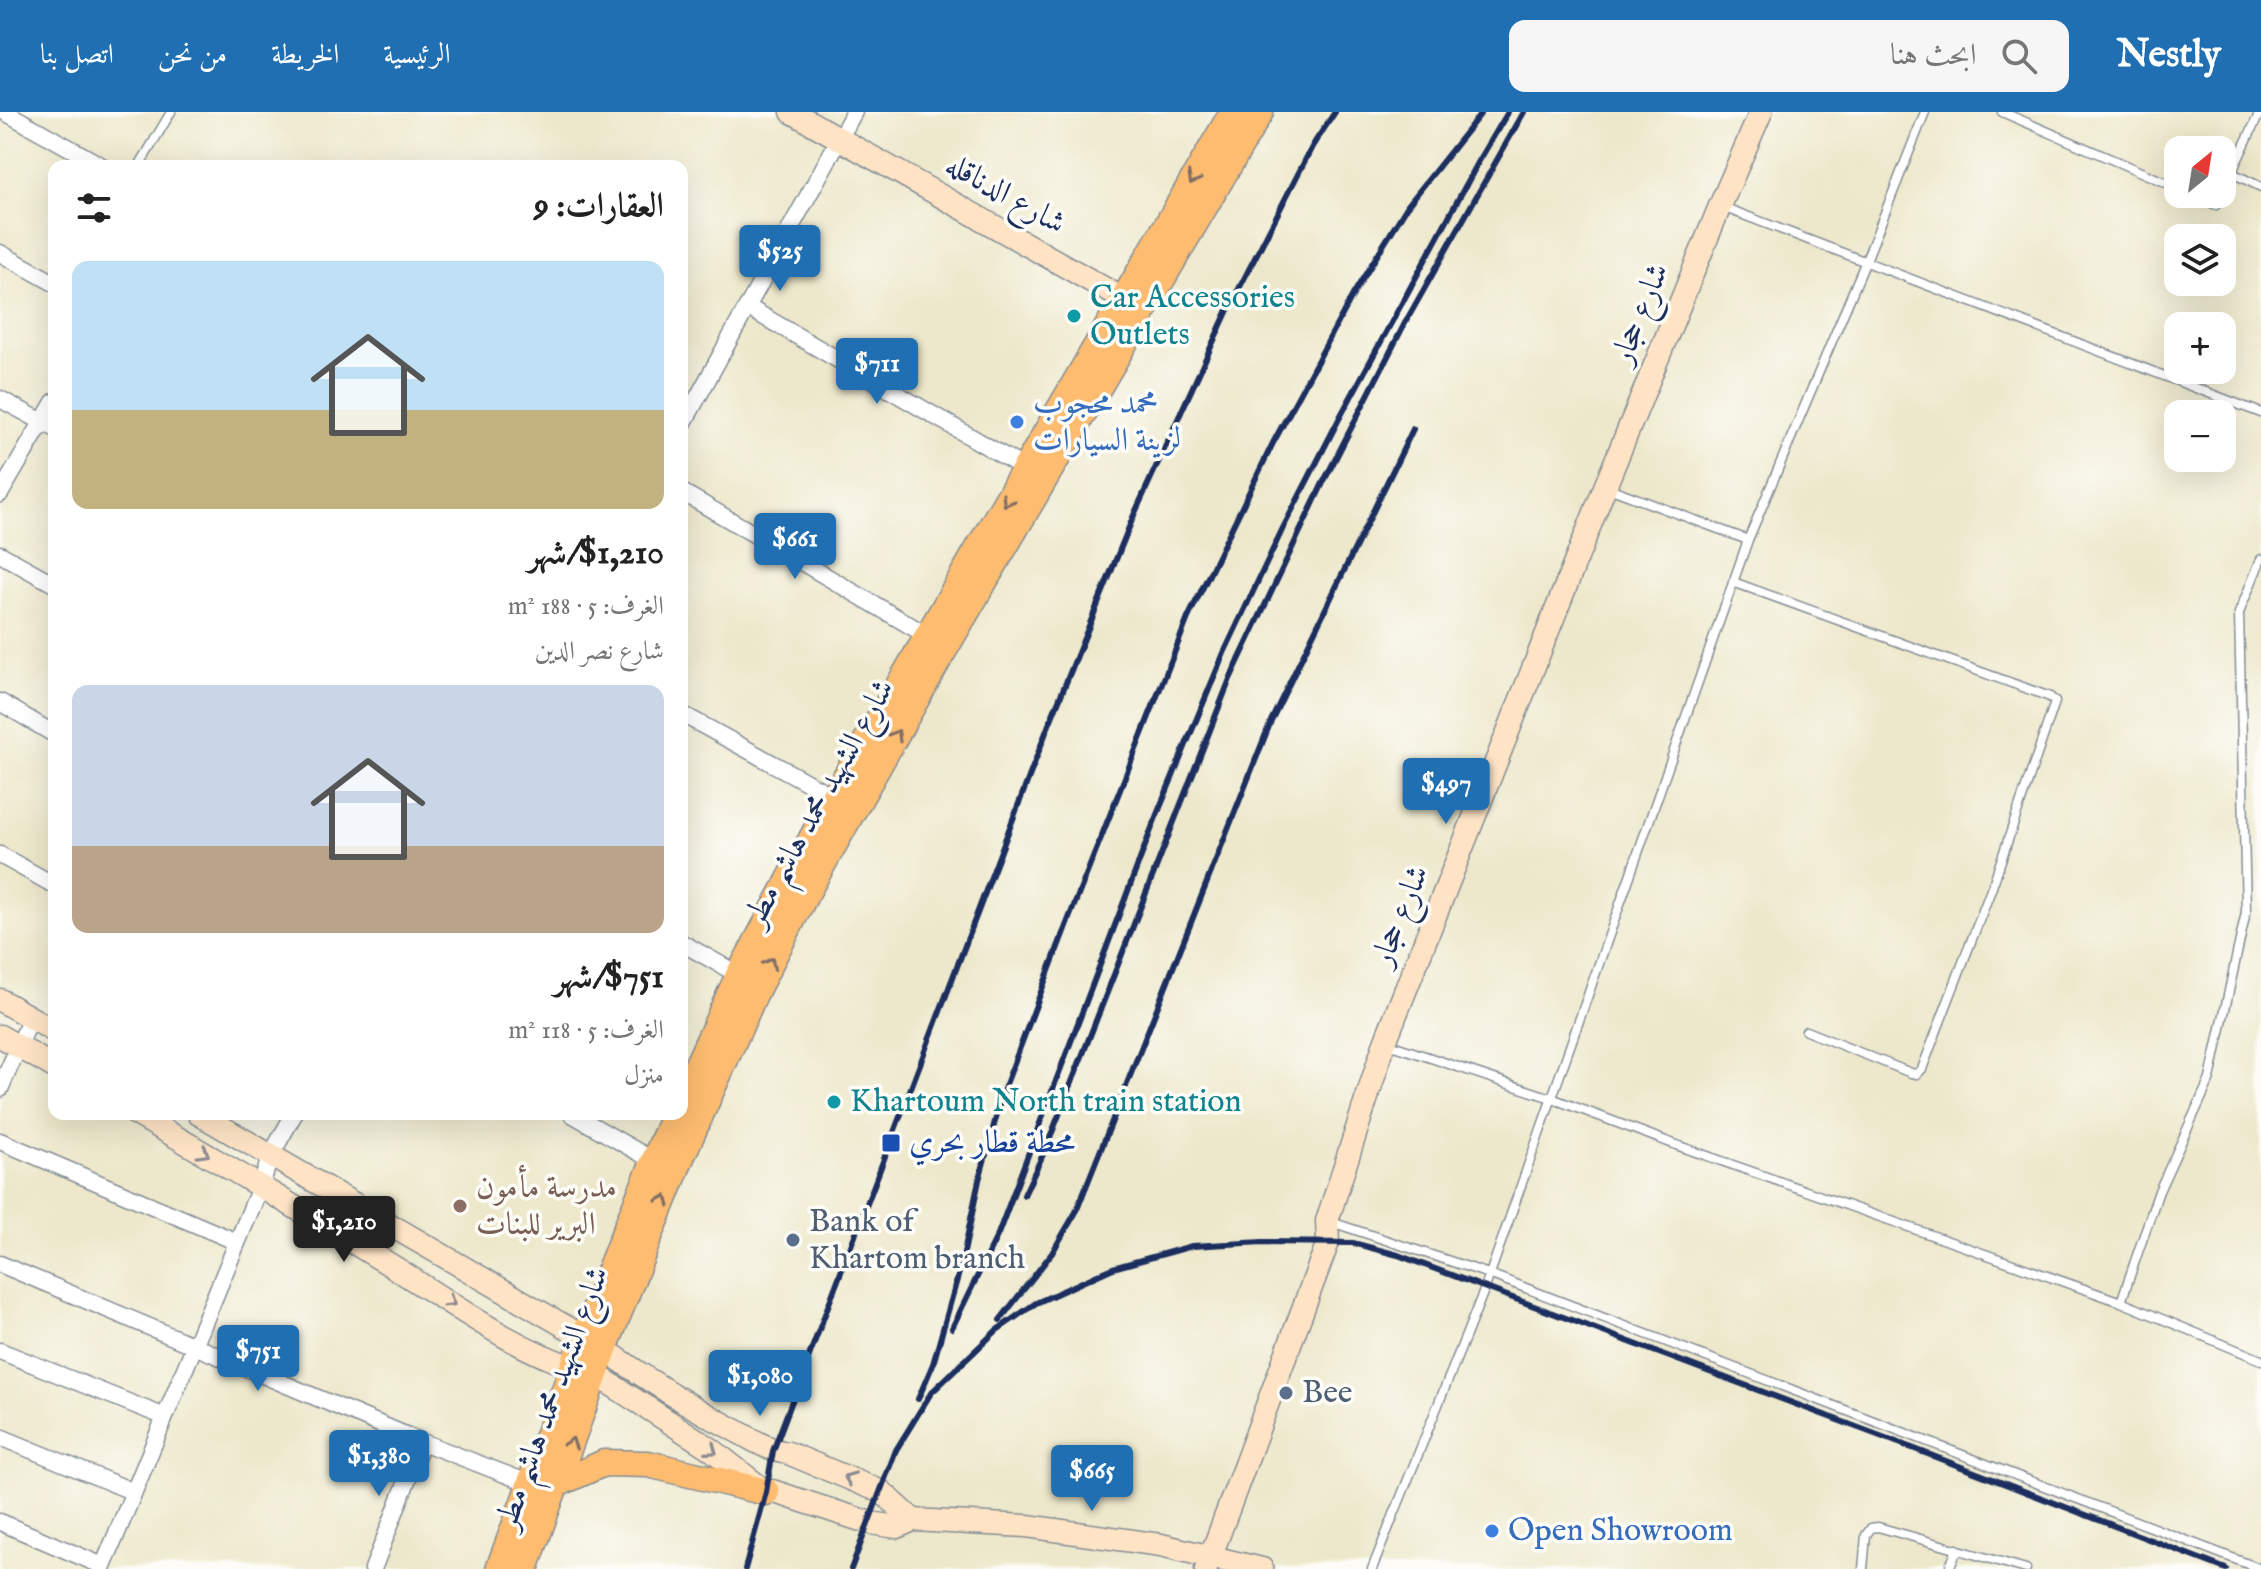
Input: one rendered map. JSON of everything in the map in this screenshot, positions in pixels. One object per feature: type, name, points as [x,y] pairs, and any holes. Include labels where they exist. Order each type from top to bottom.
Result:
[{"type":"main road","name":"شارع الشهيد محمد هاشم مطر","points":[[589,1358],[757,988],[805,895],[1134,305],[1233,112]]},
{"type":"main road","name":"شارع الشهيد محمد هاشم مطر","points":[[688,1086],[739,975],[834,797],[1026,469],[1260,112]]},
{"type":"main road","name":"شارع الشهيد محمد هاشم مطر","points":[[525,1569],[544,1484],[654,1161],[672,1120]]},
{"type":"main road","points":[[544,1484],[604,1463],[648,1464],[766,1492]]},
{"type":"main road","name":"شارع الشهيد محمد هاشم مطر","points":[[499,1569],[544,1484]]},
{"type":"street","name":"شارع الدناقله","points":[[792,112],[1134,305]]},
{"type":"street","points":[[688,415],[854,112]]},
{"type":"street","name":"شارع حجار","points":[[1208,1563],[1328,1242],[1327,1221],[1385,1042],[1605,487],[1761,112]]},
{"type":"street","points":[[4,117],[90,160]]},
{"type":"street","points":[[0,253],[48,280]]},
{"type":"street","points":[[749,308],[1026,469]]},
{"type":"street","points":[[0,399],[48,425],[0,494]]},
{"type":"street","points":[[688,496],[928,636]]},
{"type":"street","points":[[0,554],[48,581]]},
{"type":"street","points":[[0,702],[48,730]]},
{"type":"street","points":[[688,717],[834,797]]},
{"type":"street","points":[[0,856],[48,882]]},
{"type":"street","points":[[688,946],[739,975]]},
{"type":"street","points":[[0,1000],[48,1028]]},
{"type":"street","points":[[0,1089],[9,1041],[31,1018]]},
{"type":"street","points":[[9,1041],[48,1064]]},
{"type":"street","points":[[147,1120],[261,1185],[515,1342],[589,1358],[645,1378],[773,1451],[788,1453],[882,1492],[913,1520]]},
{"type":"street","points":[[210,1120],[271,1155],[589,1358],[766,1492],[772,1491],[870,1523],[897,1527],[913,1520],[1027,1526],[1161,1545],[1208,1563],[1262,1569]]},
{"type":"street","points":[[0,1522],[103,1568],[271,1155],[291,1120]]},
{"type":"street","points":[[582,1120],[654,1161]]},
{"type":"street","points":[[0,1141],[237,1242]]},
{"type":"street","points":[[0,1264],[422,1442],[544,1484]]},
{"type":"street","points":[[0,1351],[165,1417]]},
{"type":"street","points":[[0,1437],[134,1492]]},
{"type":"street","points":[[373,1569],[422,1442]]},
{"type":"lane","points":[[143,160],[171,112]]},
{"type":"lane","points":[[1372,1569],[1489,1274],[1748,540],[1925,112]]},
{"type":"lane","points":[[2002,112],[2164,182]]},
{"type":"lane","points":[[2236,164],[2260,112]]},
{"type":"lane","points":[[2236,175],[2261,187]]},
{"type":"lane","points":[[1720,206],[2260,411]]},
{"type":"lane","points":[[1605,487],[1748,540]]},
{"type":"lane","points":[[2121,1302],[2159,1191],[2210,1079],[2246,912],[2239,613],[2261,559]]},
{"type":"lane","points":[[1733,582],[2050,697],[2055,702],[1992,887],[1922,1069],[1917,1074],[1911,1073],[1806,1031]]},
{"type":"lane","points":[[1385,1042],[1551,1098],[2121,1302],[2261,1360]]},
{"type":"lane","points":[[1327,1221],[1489,1274],[2261,1569]]},
{"type":"lane","points":[[1863,1569],[1866,1535],[1871,1528],[1878,1527],[2026,1569]]},
{"type":"lane","points":[[1949,1569],[1957,1549]]},
{"type":"railway","points":[[745,1569],[766,1492],[773,1451],[1048,727],[1134,515],[1227,312],[1313,145],[1335,112]]},
{"type":"railway","points":[[918,1399],[933,1364],[962,1262],[979,1180],[1003,1092],[1188,618],[1273,443],[1354,293],[1408,205],[1482,112]]},
{"type":"railway","points":[[952,1328],[998,1234],[1156,817],[1224,653],[1339,419],[1508,112]]},
{"type":"railway","points":[[1024,1195],[1046,1148],[1230,679],[1323,483],[1405,323],[1524,112]]},
{"type":"railway","points":[[1000,1320],[1052,1253],[1076,1212],[1271,721],[1413,429]]},
{"type":"railway","points":[[851,1569],[896,1450],[931,1393],[997,1330],[1036,1303],[1113,1268],[1192,1246],[1263,1242],[1353,1243],[1398,1255],[2226,1569]]},
{"type":"place","name":"Car Accessories Outlets","points":[[1074,316]]},
{"type":"place","name":"محمد محجوب لزينة السيارات","points":[[1017,422]]},
{"type":"place","name":"Khartoum North train station","points":[[834,1102]]},
{"type":"place","name":"محطة قطار بحري","points":[[891,1143]]},
{"type":"place","name":"مدرسة مأمون البرير للبنات","points":[[460,1206]]},
{"type":"place","name":"Bank of Khartom branch","points":[[793,1240]]},
{"type":"place","name":"Bee","points":[[1286,1393]]},
{"type":"place","name":"Open Showroom","points":[[1492,1531]]}]
